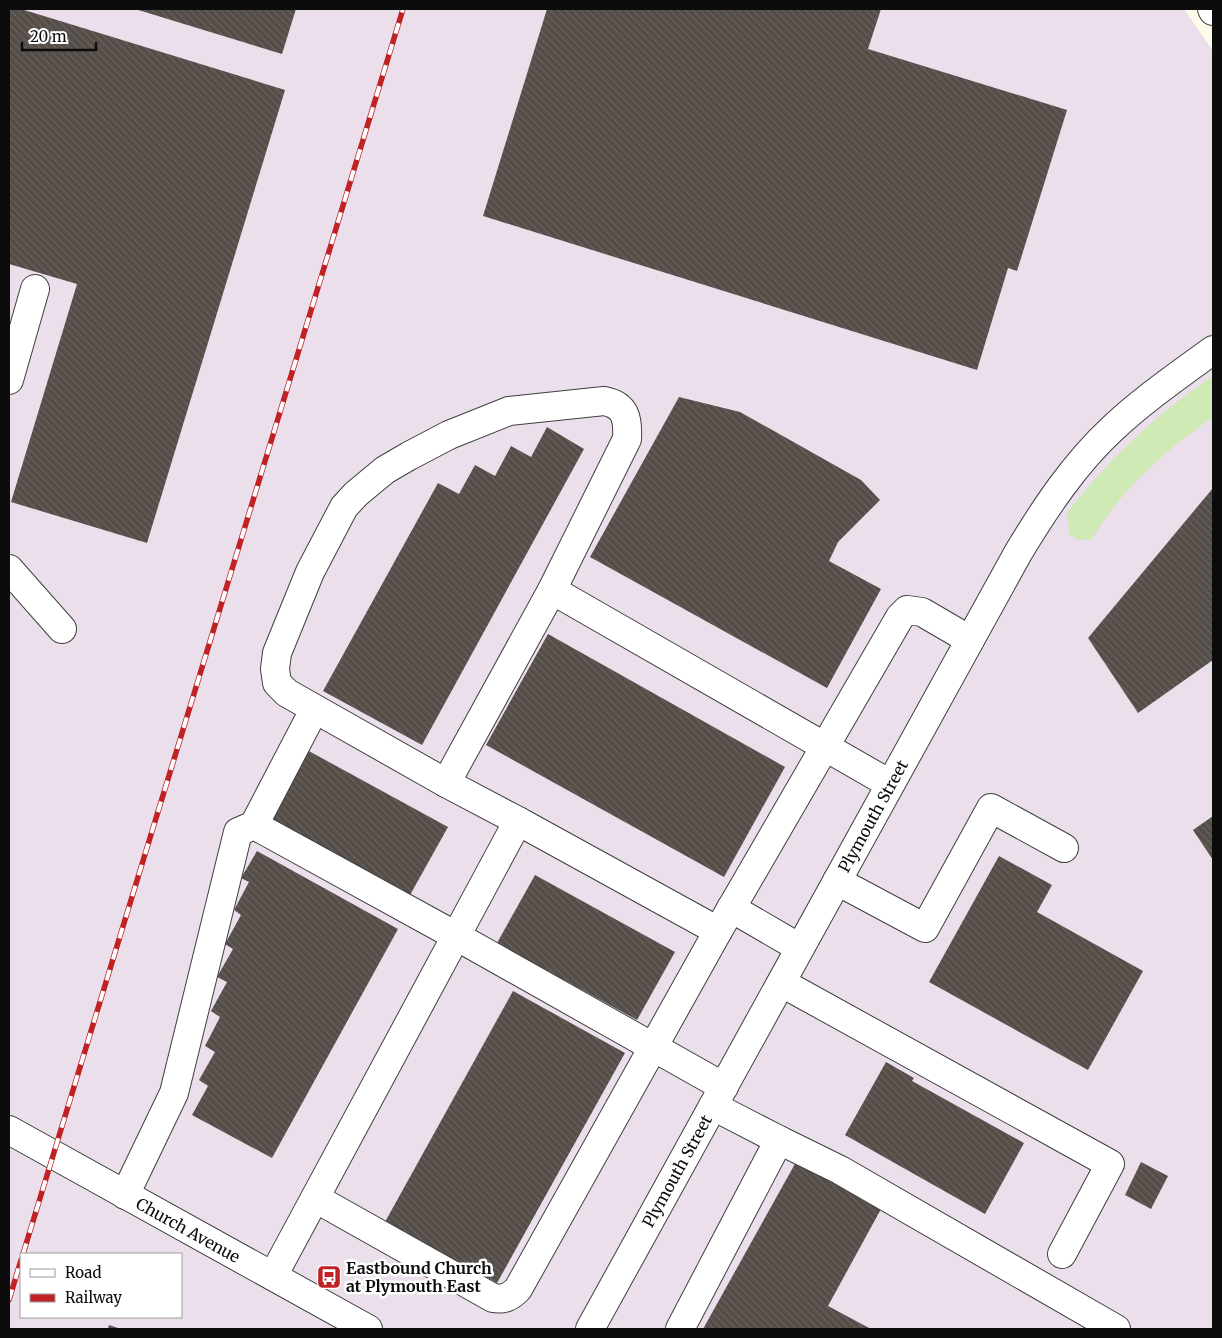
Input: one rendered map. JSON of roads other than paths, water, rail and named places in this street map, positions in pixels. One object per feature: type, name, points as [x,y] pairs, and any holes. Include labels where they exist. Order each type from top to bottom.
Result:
[{"type":"street","points":[[9,380],[35,289]]},
{"type":"street","name":"Plymouth Street","points":[[590,1329],[1018,553],[1051,499],[1112,428],[1161,387],[1213,350]]},
{"type":"street","points":[[446,783],[552,590],[625,447],[627,418],[622,409],[614,403],[604,401],[509,411],[448,435],[409,456],[385,470],[356,494],[344,507],[310,572],[277,653],[275,669],[277,682],[287,693],[314,710],[446,783],[518,821],[724,919],[800,948]]},
{"type":"street","points":[[9,569],[62,629]]},
{"type":"street","points":[[552,590],[890,784]]},
{"type":"street","points":[[315,1198],[493,1298],[503,1299],[511,1296],[518,1289],[724,919],[900,616],[907,610],[922,612],[970,640]]},
{"type":"street","points":[[125,1195],[174,1093],[238,832],[254,825],[314,710]]},
{"type":"street","points":[[838,881],[925,928],[991,808],[1064,848]]},
{"type":"street","points":[[273,1276],[518,821]]},
{"type":"street","points":[[254,825],[654,1047],[718,1097],[779,1140],[840,1170],[1116,1329]]},
{"type":"street","points":[[782,983],[1110,1164],[1062,1254]]},
{"type":"street","name":"Church Avenue","points":[[9,1130],[368,1329]]},
{"type":"street","points":[[680,1329],[779,1140]]},
{"type":"railway","points":[[23,1253],[403,9]]},
{"type":"railway","points":[[9,1300],[20,1263]]},
{"type":"place","name":"Eastbound Church at Plymouth East","points":[[329,1277]]}]
